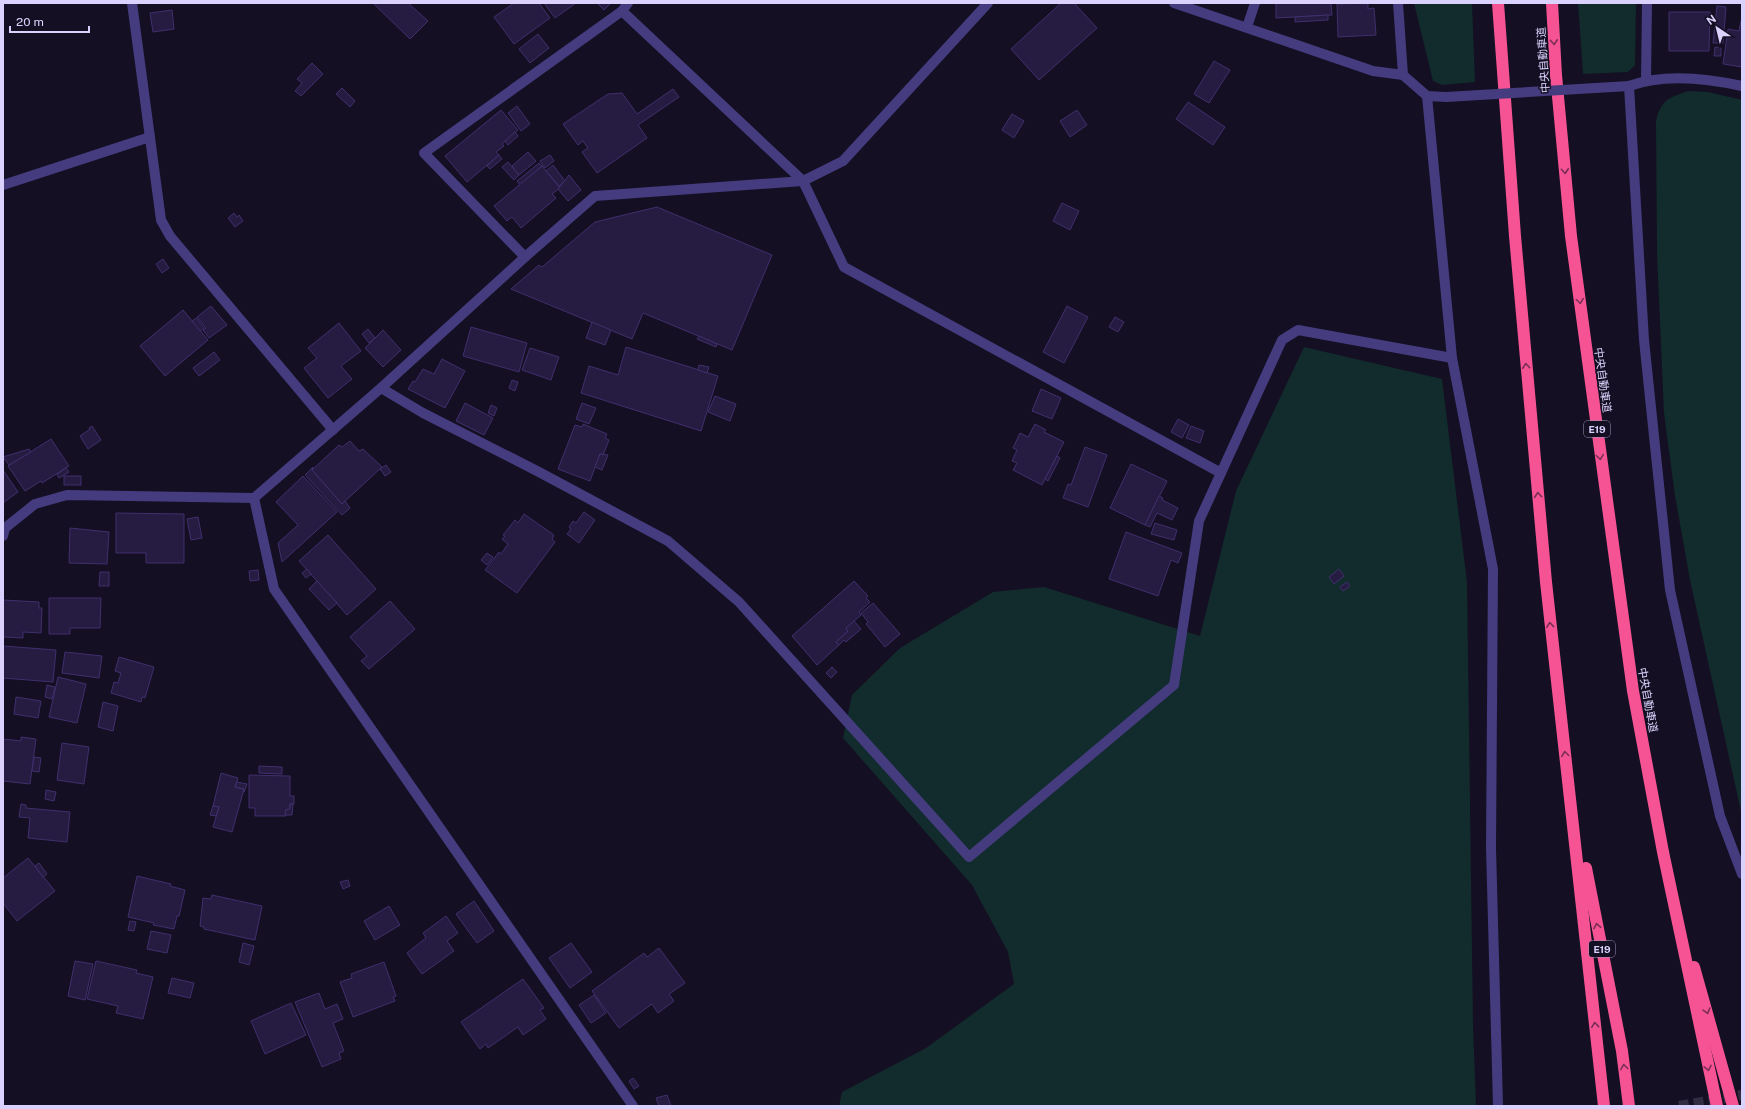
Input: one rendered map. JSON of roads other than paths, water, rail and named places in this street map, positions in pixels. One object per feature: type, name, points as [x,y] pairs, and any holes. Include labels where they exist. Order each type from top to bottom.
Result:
[{"type":"highway","name":"E19","points":[[1498,3],[1515,236],[1546,582],[1559,712],[1570,792],[1604,1106]]},
{"type":"highway","name":"中央自動車道","points":[[1552,3],[1556,75],[1572,244],[1633,691],[1662,852]]},
{"type":"highway","name":"E19","points":[[1570,792],[1622,1051],[1629,1106]]},
{"type":"highway","points":[[1662,852],[1716,1106]]},
{"type":"highway","points":[[1662,852],[1733,1106]]},
{"type":"street","points":[[132,3],[161,220],[170,236],[333,430]]},
{"type":"street","points":[[3,536],[4,528],[35,504],[67,495],[254,498],[381,388],[525,257],[595,196],[803,181],[843,161],[988,3]]},
{"type":"street","points":[[1174,3],[1373,71],[1403,75],[1427,96],[1446,97],[1629,86],[1646,80],[1713,79],[1742,86]]},
{"type":"street","points":[[1247,27],[1256,3]]},
{"type":"street","points":[[1398,3],[1403,75]]},
{"type":"street","points":[[1646,80],[1647,3]]},
{"type":"street","points":[[525,257],[424,153],[625,7],[803,181],[844,267],[1221,473]]},
{"type":"street","points":[[1629,86],[1644,340],[1670,590],[1720,816],[1742,874]]},
{"type":"street","points":[[1427,96],[1452,358],[1493,569],[1491,848],[1498,1106]]},
{"type":"street","points":[[3,185],[150,137]]},
{"type":"street","points":[[381,388],[423,413],[539,472],[668,541],[740,602],[969,857],[1174,685],[1199,521],[1282,340],[1298,330],[1452,358]]},
{"type":"street","points":[[254,498],[274,589],[633,1106]]},
{"type":"tunnel","points":[[1679,1106],[1742,1095]]}]
